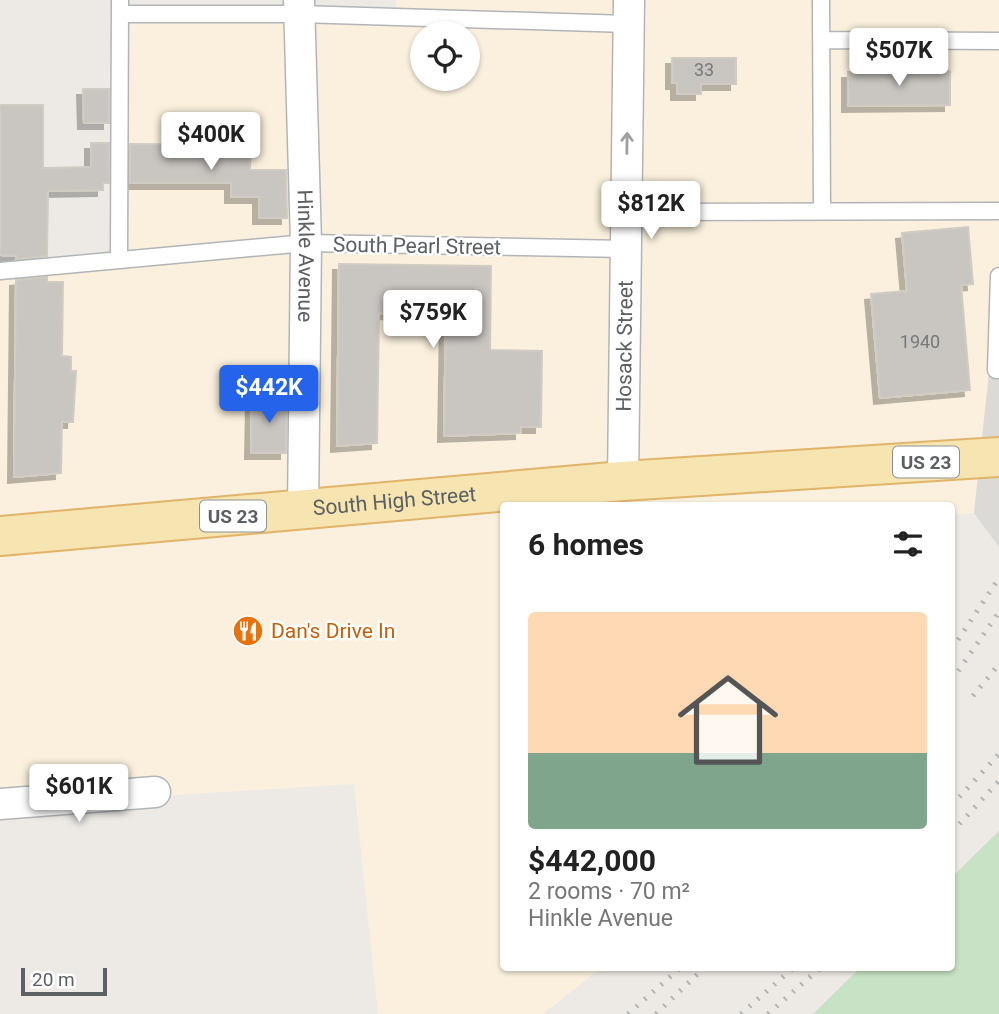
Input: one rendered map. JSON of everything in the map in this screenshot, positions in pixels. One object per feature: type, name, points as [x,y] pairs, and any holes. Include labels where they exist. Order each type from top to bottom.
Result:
[{"type":"main road","name":"South High Street","points":[[0,536],[623,481],[999,457]]},
{"type":"street","name":"Hinkle Avenue","points":[[300,7],[306,243],[303,509]]},
{"type":"street","name":"Hosack Street","points":[[623,481],[628,12]]},
{"type":"street","points":[[0,804],[155,792]]},
{"type":"lane","points":[[821,0],[822,211]]},
{"type":"lane","points":[[119,258],[120,7],[628,12]]},
{"type":"lane","points":[[821,40],[999,41]]},
{"type":"lane","points":[[626,212],[999,211]]},
{"type":"lane","name":"South Pearl Street","points":[[0,271],[119,258],[306,243],[626,249]]},
{"type":"lane","points":[[996,370],[999,276]]},
{"type":"shaded area","points":[[396,0],[999,0],[999,280],[974,513],[955,515],[955,502],[500,502],[500,971],[597,971],[543,1014],[378,1014],[354,784],[0,806],[0,267],[117,256],[120,11],[395,20]]},
{"type":"shaded area","points":[[999,280],[999,547],[974,513]]},
{"type":"green space","points":[[999,831],[999,1014],[813,1014],[857,971],[955,971],[955,874]]},
{"type":"building","points":[[672,58],[736,58],[736,84],[701,84],[701,94],[677,94],[677,83],[672,83]]},
{"type":"building","points":[[950,71],[950,105],[848,106],[848,72]]},
{"type":"building","points":[[83,89],[109,89],[109,123],[84,123]]},
{"type":"building","points":[[0,105],[43,105],[43,168],[91,167],[91,143],[109,143],[109,183],[103,183],[103,190],[48,191],[47,256],[16,259],[17,256],[0,255]]},
{"type":"building","points":[[130,144],[251,145],[250,170],[286,170],[287,218],[259,218],[259,197],[231,197],[231,183],[130,183]]},
{"type":"building","points":[[968,227],[973,284],[961,285],[970,390],[880,398],[871,294],[907,291],[902,233]]},
{"type":"building","points":[[339,264],[491,266],[490,350],[542,351],[541,427],[521,427],[521,433],[444,436],[446,314],[379,313],[377,443],[337,446]]},
{"type":"building","points":[[47,277],[47,282],[63,282],[62,356],[71,357],[71,371],[76,371],[73,422],[62,422],[61,473],[14,477],[16,280]]},
{"type":"building","points":[[268,394],[287,394],[286,453],[251,453],[252,399],[268,399]]},
{"type":"railway","points":[[955,644],[999,578]]},
{"type":"railway","points":[[955,676],[999,612]]},
{"type":"railway","points":[[973,696],[999,664]]},
{"type":"railway","points":[[955,802],[999,754]]},
{"type":"railway","points":[[955,829],[999,781]]},
{"type":"railway","points":[[628,1014],[677,971]]},
{"type":"railway","points":[[656,1014],[701,971]]},
{"type":"railway","points":[[741,1014],[790,971]]},
{"type":"railway","points":[[768,1014],[817,971]]},
{"type":"place","name":"Dan's Drive In","points":[[248,631]]}]
